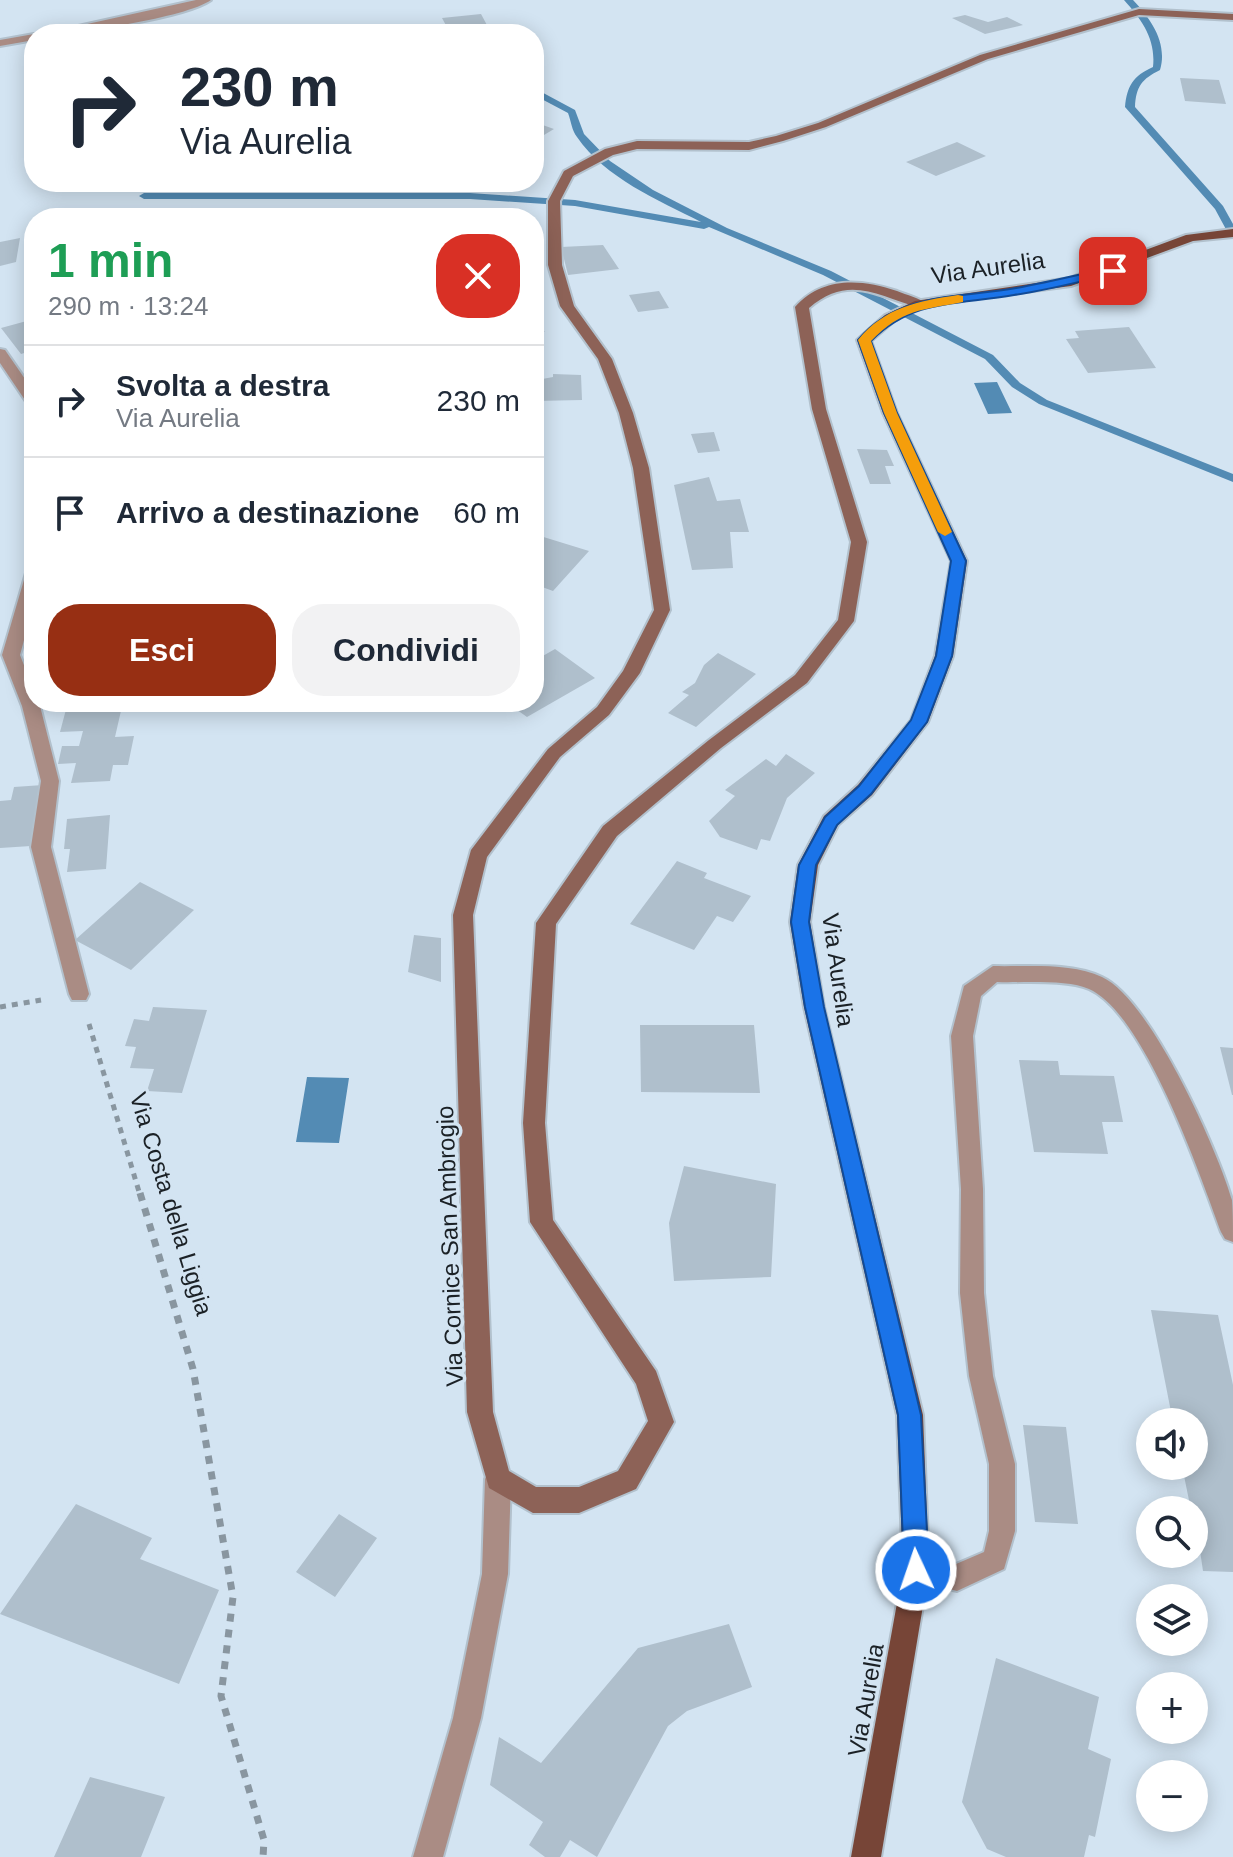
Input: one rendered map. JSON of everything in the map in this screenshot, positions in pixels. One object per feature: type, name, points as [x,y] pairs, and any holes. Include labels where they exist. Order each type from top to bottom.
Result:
[{"type":"main road","name":"Via Aurelia","points":[[866,1857],[916,1570],[910,1415],[814,1007],[800,922],[808,865],[831,821],[865,790],[919,722],[944,656],[959,561],[890,413],[864,340],[887,318],[920,304],[1072,282],[1113,271],[1171,242],[1216,233],[1233,233]]},
{"type":"street","points":[[100,24],[184,8],[206,0]]},
{"type":"street","name":"Via Cornice San Ambrogio","points":[[498,1479],[480,1412],[463,915],[478,855],[554,753],[603,711],[631,673],[662,610],[641,468],[626,413],[605,359],[567,306],[555,265],[554,201],[568,174],[609,152],[637,145],[749,146],[779,139],[822,125],[984,57],[1139,12],[1233,17]]},
{"type":"street","points":[[0,43],[24,39]]},
{"type":"street","points":[[428,1857],[467,1718],[495,1574],[498,1479],[533,1500],[579,1500],[627,1480],[661,1422],[641,1368],[542,1222],[534,1123],[546,923],[610,831],[715,744],[801,679],[846,621],[859,542],[819,409],[802,307],[818,291],[845,283],[878,289],[920,304]]},
{"type":"street","points":[[0,353],[24,388]]},
{"type":"street","points":[[24,603],[6,658],[24,693]]},
{"type":"street","points":[[33,712],[50,781],[41,847],[79,994]]},
{"type":"street","points":[[916,1570],[957,1578],[995,1560],[1002,1531],[1002,1464],[981,1376],[972,1293],[972,1189],[962,1036],[971,992],[993,974],[1096,982],[1129,1010],[1153,1049],[1233,1232]]},
{"type":"path","name":"Via Costa della Liggia","points":[[79,994],[139,1183],[193,1369],[233,1597],[221,1696],[264,1840],[263,1857]]},
{"type":"water","points":[[997,382],[1012,413],[988,414],[974,383]]},
{"type":"water","points":[[307,1077],[349,1078],[339,1143],[296,1142]]},
{"type":"building","points":[[481,14],[486,24],[445,24],[442,18]]},
{"type":"building","points":[[965,15],[988,22],[1007,17],[1023,25],[985,34],[952,18]]},
{"type":"building","points":[[1180,78],[1219,80],[1226,104],[1185,101]]},
{"type":"building","points":[[544,126],[554,129],[544,135]]},
{"type":"building","points":[[957,142],[986,156],[936,176],[906,162]]},
{"type":"building","points":[[20,238],[16,262],[0,266],[0,242]]},
{"type":"building","points":[[603,245],[619,269],[568,275],[561,247]]},
{"type":"building","points":[[659,291],[669,308],[638,312],[629,295]]},
{"type":"building","points":[[24,322],[24,353],[21,354],[1,328]]},
{"type":"building","points":[[1129,327],[1156,368],[1088,373],[1066,339],[1079,338],[1075,331]]},
{"type":"building","points":[[553,374],[581,375],[582,400],[544,401],[544,379],[553,377]]},
{"type":"building","points":[[714,432],[720,451],[698,453],[691,434]]},
{"type":"building","points":[[857,449],[887,450],[894,466],[885,466],[891,484],[870,484]]},
{"type":"building","points":[[709,477],[717,501],[740,499],[749,532],[730,532],[733,568],[692,570],[674,485]]},
{"type":"building","points":[[544,537],[589,551],[553,591],[544,588]]},
{"type":"building","points":[[555,649],[595,678],[544,707],[544,655]]},
{"type":"building","points":[[718,653],[756,674],[696,727],[668,713],[689,695],[682,692],[695,683],[704,665]]},
{"type":"building","points":[[65,712],[121,712],[115,737],[134,736],[128,765],[113,765],[110,781],[71,783],[76,763],[58,764],[62,746],[79,746],[83,731],[60,732]]},
{"type":"building","points":[[786,754],[815,773],[787,798],[770,841],[761,839],[757,850],[720,837],[709,821],[735,796],[725,790],[766,759],[776,766]]},
{"type":"building","points":[[43,785],[31,846],[0,848],[0,801],[11,800],[14,787]]},
{"type":"building","points":[[110,815],[106,869],[67,872],[70,849],[64,849],[67,819]]},
{"type":"building","points":[[677,861],[707,873],[704,878],[751,896],[733,922],[717,916],[694,950],[630,924]]},
{"type":"building","points":[[140,882],[194,910],[131,970],[75,940]]},
{"type":"building","points":[[414,935],[441,938],[441,982],[408,972]]},
{"type":"building","points":[[153,1007],[207,1010],[182,1093],[147,1091],[154,1069],[130,1068],[136,1047],[125,1046],[134,1019],[149,1021]]},
{"type":"building","points":[[640,1025],[754,1025],[760,1093],[641,1092]]},
{"type":"building","points":[[1220,1047],[1233,1048],[1233,1095],[1232,1095]]},
{"type":"building","points":[[1019,1060],[1058,1061],[1060,1075],[1114,1076],[1123,1122],[1102,1122],[1108,1154],[1034,1152]]},
{"type":"building","points":[[684,1166],[776,1184],[771,1277],[674,1281],[669,1223]]},
{"type":"building","points":[[1151,1310],[1218,1315],[1233,1385],[1233,1572],[1203,1571],[1203,1568],[1208,1568],[1208,1496],[1188,1496],[1185,1480],[1208,1480],[1208,1408],[1170,1408]]},
{"type":"building","points":[[1023,1425],[1066,1427],[1078,1524],[1035,1522]]},
{"type":"building","points":[[76,1504],[152,1538],[140,1559],[219,1590],[179,1684],[0,1614]]},
{"type":"building","points":[[339,1514],[377,1538],[335,1597],[296,1572]]},
{"type":"building","points":[[729,1624],[752,1687],[687,1711],[668,1726],[597,1857],[570,1840],[560,1857],[545,1857],[529,1845],[543,1822],[490,1785],[499,1737],[541,1763],[638,1648]]},
{"type":"building","points":[[996,1658],[1099,1697],[1088,1749],[1111,1759],[1095,1837],[1089,1835],[1084,1857],[1006,1857],[987,1849],[962,1802]]},
{"type":"building","points":[[90,1777],[165,1797],[141,1857],[54,1857]]},
{"type":"waterway","points":[[1128,0],[1144,16],[1159,49],[1157,68],[1143,75],[1131,88],[1130,107],[1219,208],[1233,233]]},
{"type":"waterway","points":[[544,97],[572,112],[580,135],[607,163],[650,192],[723,230],[827,273],[989,357],[1016,385],[1043,402],[1233,478]]},
{"type":"waterway","points":[[144,196],[470,196],[575,203],[704,226]]},
{"type":"slow traffic","points":[[945,532],[890,413],[864,340],[887,318],[920,304],[958,299]]},
{"type":"route","points":[[916,1570],[910,1415],[814,1007],[800,922],[808,865],[831,821],[865,790],[919,722],[944,656],[959,561],[890,413],[864,340],[887,318],[920,304],[1016,292],[1113,271]]}]
